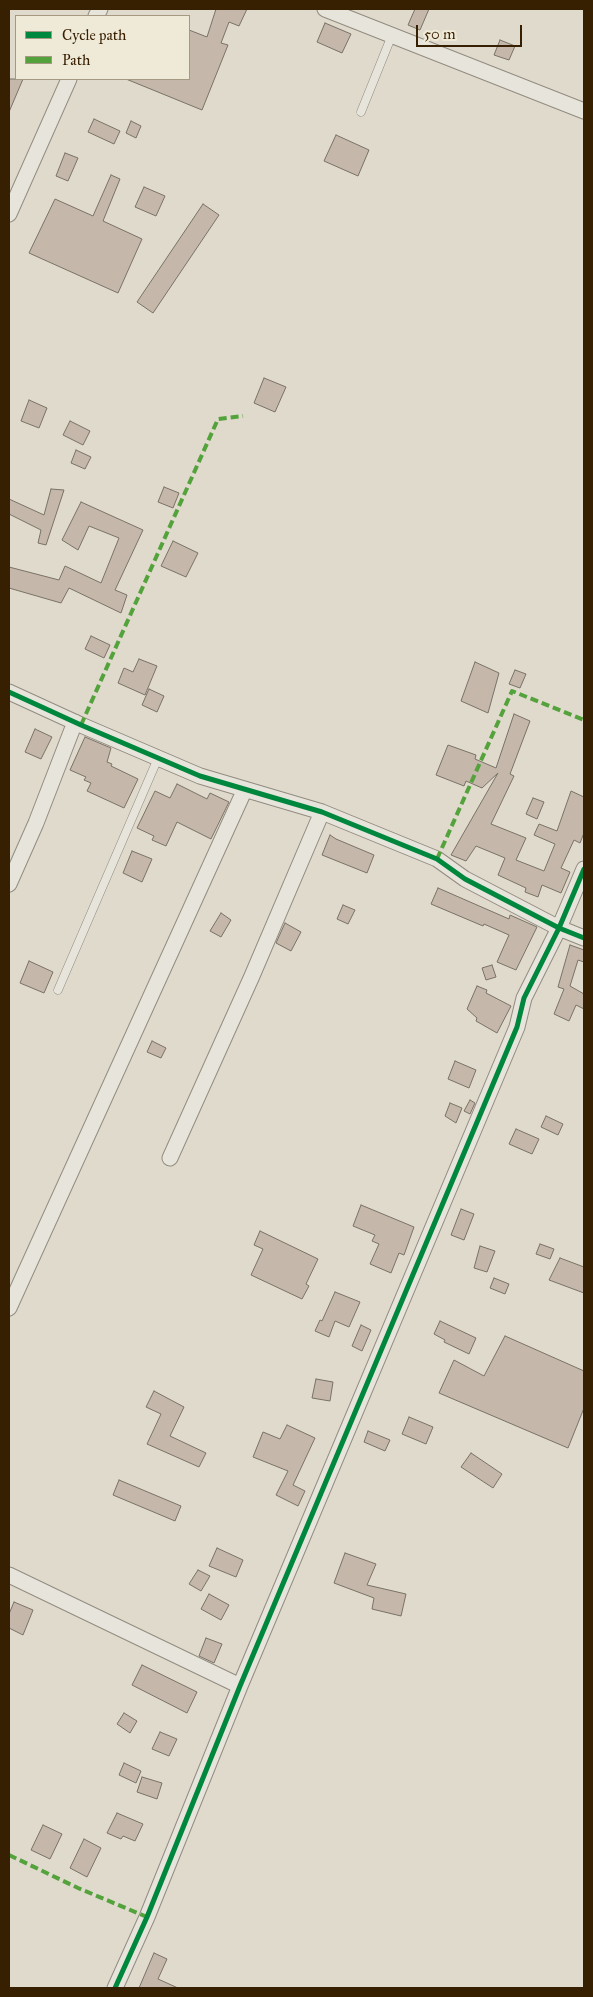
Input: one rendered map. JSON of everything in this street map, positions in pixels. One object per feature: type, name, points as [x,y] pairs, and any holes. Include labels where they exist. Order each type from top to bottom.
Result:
[{"type":"street","points":[[325,9],[584,112]]},
{"type":"street","points":[[9,214],[69,80]]},
{"type":"street","points":[[9,692],[200,776],[322,812],[437,859],[465,879],[559,928],[584,938]]},
{"type":"street","points":[[9,884],[36,822],[75,722]]},
{"type":"street","points":[[9,1308],[245,789]]},
{"type":"street","points":[[170,1158],[252,976],[322,812]]},
{"type":"street","points":[[114,1988],[147,1917],[240,1686],[514,1036],[524,998],[559,928],[584,869]]},
{"type":"street","points":[[9,1575],[240,1686]]},
{"type":"lane","points":[[361,112],[392,35]]},
{"type":"lane","points":[[58,990],[158,758]]},
{"type":"building","points":[[216,9],[247,9],[239,26],[229,22],[221,43],[228,45],[202,110],[128,80],[190,80],[190,30],[207,37]]},
{"type":"building","points":[[415,9],[429,9],[420,30],[408,25]]},
{"type":"building","points":[[325,23],[351,34],[342,53],[317,42]]},
{"type":"building","points":[[500,40],[515,46],[509,60],[494,55]]},
{"type":"building","points":[[9,79],[23,80],[9,112]]},
{"type":"building","points":[[94,119],[120,131],[114,144],[88,132]]},
{"type":"building","points":[[131,121],[141,126],[136,138],[126,133]]},
{"type":"building","points":[[336,135],[369,150],[358,176],[324,161]]},
{"type":"building","points":[[65,153],[78,158],[68,181],[56,176]]},
{"type":"building","points":[[111,175],[120,179],[103,221],[142,239],[118,293],[29,253],[55,199],[93,216]]},
{"type":"building","points":[[144,187],[165,196],[156,216],[135,207]]},
{"type":"building","points":[[203,204],[219,215],[153,313],[137,302]]},
{"type":"building","points":[[264,378],[286,387],[275,412],[254,403]]},
{"type":"building","points":[[29,400],[47,408],[39,428],[21,421]]},
{"type":"building","points":[[70,421],[90,431],[83,445],[63,435]]},
{"type":"building","points":[[76,450],[91,457],[85,469],[71,463]]},
{"type":"building","points":[[164,487],[179,493],[173,508],[158,502]]},
{"type":"building","points":[[51,489],[64,490],[46,545],[38,543],[41,530],[9,514],[9,499],[44,515]]},
{"type":"building","points":[[81,502],[143,530],[115,590],[127,595],[121,613],[69,588],[61,603],[9,588],[9,567],[59,580],[65,566],[101,583],[119,538],[89,526],[78,550],[62,540]]},
{"type":"building","points":[[173,541],[198,553],[186,577],[161,566]]},
{"type":"building","points":[[91,636],[110,645],[104,658],[85,649]]},
{"type":"building","points":[[139,659],[157,666],[145,695],[118,683],[124,668],[133,672]]},
{"type":"building","points":[[475,662],[499,673],[488,713],[461,701]]},
{"type":"building","points":[[515,670],[526,674],[520,688],[509,684]]},
{"type":"building","points":[[149,689],[164,696],[157,712],[142,705]]},
{"type":"building","points":[[514,714],[530,721],[510,774],[514,776],[491,824],[526,838],[516,860],[544,871],[555,844],[534,835],[539,824],[557,831],[571,791],[584,797],[584,833],[580,843],[574,840],[561,868],[570,872],[561,893],[542,885],[538,897],[525,892],[526,888],[498,875],[505,858],[476,846],[466,861],[451,855],[498,773],[482,788],[466,781],[464,786],[436,775],[448,745],[476,755],[475,759],[496,768]]},
{"type":"building","points":[[35,729],[52,737],[41,759],[25,752]]},
{"type":"building","points":[[85,737],[111,748],[107,762],[112,764],[111,766],[138,779],[124,808],[87,791],[91,783],[84,780],[86,777],[70,770]]},
{"type":"building","points":[[177,784],[207,799],[210,793],[229,802],[211,839],[177,822],[166,846],[152,840],[154,836],[137,828],[155,791],[170,798]]},
{"type":"building","points":[[533,798],[544,802],[537,819],[526,814]]},
{"type":"building","points":[[330,835],[374,855],[367,873],[322,855]]},
{"type":"building","points":[[132,851],[152,859],[142,882],[123,873]]},
{"type":"building","points":[[438,888],[509,919],[510,915],[537,927],[516,970],[497,962],[509,935],[431,904]]},
{"type":"building","points":[[343,905],[355,910],[348,924],[337,919]]},
{"type":"building","points":[[221,913],[231,920],[221,937],[210,931]]},
{"type":"building","points":[[285,923],[301,932],[291,951],[276,943]]},
{"type":"building","points":[[570,945],[584,950],[584,962],[578,960],[570,986],[584,994],[584,1009],[576,1005],[569,1021],[554,1014],[564,989],[558,987]]},
{"type":"building","points":[[29,961],[53,972],[44,993],[20,983]]},
{"type":"building","points":[[492,965],[496,977],[486,980],[482,968]]},
{"type":"building","points":[[477,986],[487,990],[486,993],[511,1006],[497,1033],[476,1021],[477,1018],[467,1009]]},
{"type":"building","points":[[152,1041],[166,1048],[161,1058],[147,1052]]},
{"type":"building","points":[[455,1061],[476,1070],[469,1088],[448,1079]]},
{"type":"building","points":[[470,1100],[475,1103],[470,1114],[464,1111]]},
{"type":"building","points":[[450,1103],[462,1108],[456,1123],[445,1116]]},
{"type":"building","points":[[546,1116],[563,1124],[558,1135],[541,1127]]},
{"type":"building","points":[[516,1129],[539,1139],[532,1154],[509,1144]]},
{"type":"building","points":[[361,1205],[414,1227],[404,1255],[399,1253],[391,1273],[370,1264],[379,1244],[372,1241],[375,1235],[353,1226]]},
{"type":"building","points":[[461,1209],[474,1214],[464,1240],[451,1235]]},
{"type":"building","points":[[260,1231],[318,1259],[306,1284],[309,1286],[302,1299],[251,1275],[263,1249],[254,1245]]},
{"type":"building","points":[[540,1244],[554,1249],[550,1259],[536,1254]]},
{"type":"building","points":[[480,1246],[495,1251],[487,1272],[474,1268]]},
{"type":"building","points":[[560,1258],[584,1267],[584,1293],[549,1280]]},
{"type":"building","points":[[494,1278],[509,1284],[505,1294],[490,1288]]},
{"type":"building","points":[[335,1292],[360,1302],[349,1327],[335,1321],[329,1337],[315,1331],[320,1320],[322,1321]]},
{"type":"building","points":[[440,1321],[476,1338],[469,1354],[444,1342],[445,1340],[434,1334]]},
{"type":"building","points":[[361,1325],[371,1330],[362,1351],[352,1346]]},
{"type":"building","points":[[505,1336],[584,1371],[584,1408],[568,1448],[439,1393],[454,1360],[484,1376]]},
{"type":"building","points":[[316,1379],[333,1382],[330,1401],[312,1398]]},
{"type":"building","points":[[154,1391],[184,1407],[170,1436],[206,1453],[199,1467],[147,1444],[161,1414],[146,1407]]},
{"type":"building","points":[[409,1417],[433,1427],[426,1444],[402,1434]]},
{"type":"building","points":[[287,1425],[315,1438],[293,1485],[305,1491],[298,1506],[276,1495],[288,1471],[253,1457],[263,1432],[280,1439]]},
{"type":"building","points":[[368,1431],[390,1440],[385,1451],[364,1442]]},
{"type":"building","points":[[471,1453],[502,1474],[493,1488],[461,1467]]},
{"type":"building","points":[[119,1480],[181,1506],[175,1521],[113,1495]]},
{"type":"building","points":[[217,1548],[243,1560],[236,1577],[209,1566]]},
{"type":"building","points":[[345,1553],[376,1564],[367,1585],[406,1594],[401,1616],[372,1609],[374,1598],[334,1583]]},
{"type":"building","points":[[198,1570],[210,1576],[201,1591],[189,1584]]},
{"type":"building","points":[[209,1594],[229,1605],[221,1620],[201,1609]]},
{"type":"building","points":[[14,1602],[33,1610],[23,1635],[9,1628],[9,1614]]},
{"type":"building","points":[[206,1638],[222,1644],[214,1663],[199,1656]]},
{"type":"building","points":[[142,1665],[197,1692],[187,1713],[132,1685]]},
{"type":"building","points":[[124,1713],[137,1721],[130,1733],[117,1724]]},
{"type":"building","points":[[160,1732],[177,1739],[169,1756],[152,1749]]},
{"type":"building","points":[[124,1763],[141,1771],[136,1783],[119,1775]]},
{"type":"building","points":[[142,1777],[162,1783],[157,1799],[137,1792]]},
{"type":"building","points":[[117,1813],[143,1824],[135,1841],[123,1836],[121,1839],[107,1833]]},
{"type":"building","points":[[43,1825],[62,1834],[50,1859],[31,1850]]},
{"type":"building","points":[[84,1839],[101,1848],[87,1877],[70,1868]]},
{"type":"building","points":[[154,1953],[167,1959],[158,1979],[178,1988],[139,1988]]},
{"type":"marked path","points":[[81,725],[218,419],[243,416]]},
{"type":"marked path","points":[[437,859],[512,691],[584,720]]},
{"type":"marked path","points":[[9,1855],[78,1888],[147,1917]]},
{"type":"cycle path","points":[[9,692],[200,776],[322,812],[437,859],[465,879],[559,928],[584,938]]},
{"type":"cycle path","points":[[115,1988],[147,1917],[240,1686],[517,1027],[524,998],[559,928],[584,869]]}]
